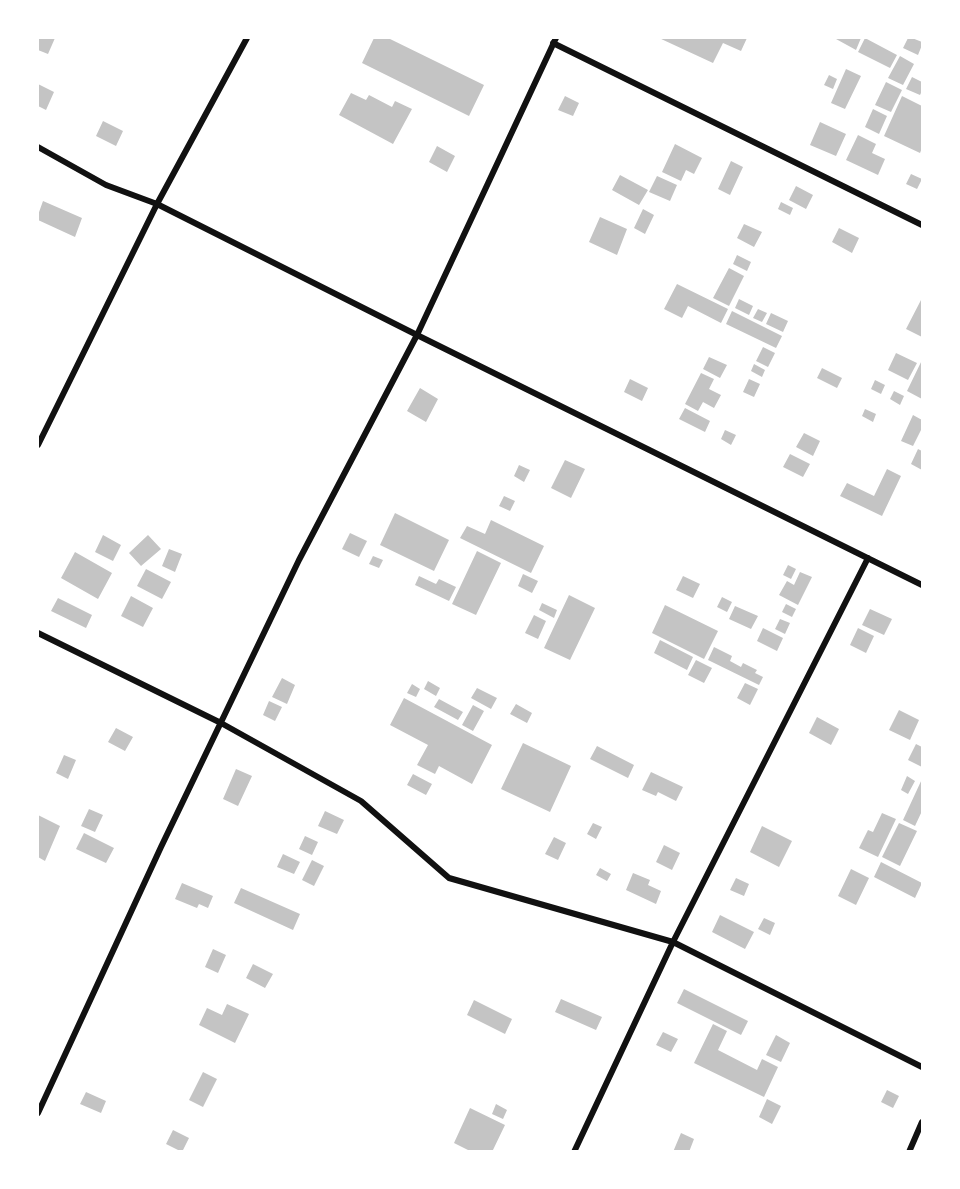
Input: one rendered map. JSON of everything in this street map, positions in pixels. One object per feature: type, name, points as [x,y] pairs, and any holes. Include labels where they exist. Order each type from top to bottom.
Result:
[{"type":"street","points":[[38,445],[157,204],[247,38]]},
{"type":"street","points":[[38,1113],[156,858],[299,560],[417,335],[554,40],[922,225]]},
{"type":"street","points":[[38,147],[106,185],[157,204],[922,585]]},
{"type":"street","points":[[574,1152],[673,942],[868,558]]},
{"type":"street","points":[[38,633],[221,723],[361,801],[449,878],[673,942],[922,1067]]},
{"type":"street","points":[[909,1152],[922,1122]]},
{"type":"building","points":[[38,38],[55,38],[48,54],[38,50]]},
{"type":"building","points":[[374,38],[388,38],[484,85],[469,116],[362,63]]},
{"type":"building","points":[[659,38],[747,38],[741,51],[723,43],[713,63]]},
{"type":"building","points":[[837,38],[861,38],[856,50]]},
{"type":"building","points":[[865,38],[897,55],[890,68],[858,52]]},
{"type":"building","points":[[908,38],[922,42],[918,55],[903,48]]},
{"type":"building","points":[[900,56],[914,64],[903,85],[888,78]]},
{"type":"building","points":[[846,69],[861,76],[845,109],[831,103]]},
{"type":"building","points":[[829,75],[837,79],[833,89],[824,85]]},
{"type":"building","points":[[912,77],[922,82],[920,95],[906,89]]},
{"type":"building","points":[[886,82],[902,90],[891,112],[875,105]]},
{"type":"building","points":[[38,84],[54,92],[46,110],[38,106]]},
{"type":"building","points":[[351,93],[366,100],[369,95],[392,107],[395,101],[412,109],[393,144],[339,115]]},
{"type":"building","points":[[565,96],[579,103],[573,116],[558,110]]},
{"type":"building","points":[[902,96],[922,106],[920,153],[884,136]]},
{"type":"building","points":[[873,109],[887,116],[879,134],[865,127]]},
{"type":"building","points":[[103,121],[123,131],[116,146],[96,136]]},
{"type":"building","points":[[820,122],[846,134],[836,156],[810,145]]},
{"type":"building","points":[[858,135],[876,144],[872,153],[885,159],[878,175],[846,160]]},
{"type":"building","points":[[675,144],[702,158],[694,174],[686,170],[681,181],[662,172]]},
{"type":"building","points":[[437,146],[455,156],[447,172],[429,162]]},
{"type":"building","points":[[731,161],[743,167],[730,195],[718,189]]},
{"type":"building","points":[[911,174],[922,179],[917,189],[906,184]]},
{"type":"building","points":[[620,175],[648,190],[639,205],[612,190]]},
{"type":"building","points":[[657,176],[677,185],[670,201],[649,192]]},
{"type":"building","points":[[796,186],[813,195],[806,209],[789,200]]},
{"type":"building","points":[[43,201],[82,218],[75,237],[38,220]]},
{"type":"building","points":[[781,202],[793,208],[790,215],[778,209]]},
{"type":"building","points":[[643,209],[654,215],[645,234],[634,228]]},
{"type":"building","points":[[600,217],[627,229],[617,255],[589,242]]},
{"type":"building","points":[[744,224],[762,232],[754,247],[737,238]]},
{"type":"building","points":[[839,228],[859,238],[852,253],[832,242]]},
{"type":"building","points":[[737,255],[751,262],[747,271],[733,264]]},
{"type":"building","points":[[729,268],[744,276],[729,306],[713,298]]},
{"type":"building","points":[[677,284],[728,309],[721,323],[688,306],[682,318],[664,309]]},
{"type":"building","points":[[739,299],[753,306],[749,315],[735,308]]},
{"type":"building","points":[[922,301],[922,337],[906,329]]},
{"type":"building","points":[[758,309],[767,313],[762,322],[753,318]]},
{"type":"building","points":[[732,311],[782,336],[776,348],[726,324]]},
{"type":"building","points":[[771,313],[788,321],[783,332],[766,324]]},
{"type":"building","points":[[763,347],[775,353],[768,367],[756,361]]},
{"type":"building","points":[[896,353],[917,363],[908,380],[888,370]]},
{"type":"building","points":[[709,357],[727,365],[720,378],[703,369]]},
{"type":"building","points":[[922,360],[922,399],[907,391]]},
{"type":"building","points":[[754,364],[765,370],[762,377],[751,371]]},
{"type":"building","points":[[822,368],[842,378],[837,388],[817,378]]},
{"type":"building","points":[[701,373],[714,379],[709,389],[721,395],[714,408],[703,402],[698,411],[685,404]]},
{"type":"building","points":[[630,379],[648,388],[642,401],[624,392]]},
{"type":"building","points":[[749,379],[760,384],[754,397],[743,392]]},
{"type":"building","points":[[875,380],[885,385],[881,394],[871,389]]},
{"type":"building","points":[[420,388],[438,399],[426,422],[407,411]]},
{"type":"building","points":[[894,391],[904,396],[900,405],[890,399]]},
{"type":"building","points":[[685,408],[710,421],[705,432],[679,419]]},
{"type":"building","points":[[865,409],[876,414],[873,422],[862,416]]},
{"type":"building","points":[[913,415],[922,420],[922,428],[913,446],[901,441]]},
{"type":"building","points":[[725,430],[736,435],[731,445],[721,439]]},
{"type":"building","points":[[804,433],[820,441],[813,456],[796,447]]},
{"type":"building","points":[[918,449],[922,451],[922,470],[911,464]]},
{"type":"building","points":[[790,454],[810,464],[803,477],[783,467]]},
{"type":"building","points":[[565,460],[585,469],[571,498],[551,488]]},
{"type":"building","points":[[519,465],[530,470],[524,482],[514,476]]},
{"type":"building","points":[[887,469],[901,476],[882,516],[840,496],[847,483],[874,496]]},
{"type":"building","points":[[504,496],[515,501],[510,511],[499,506]]},
{"type":"building","points":[[395,513],[449,540],[434,571],[380,545]]},
{"type":"building","points":[[491,520],[544,546],[531,573],[460,538],[467,526],[485,534]]},
{"type":"building","points":[[350,533],[367,541],[359,557],[342,549]]},
{"type":"building","points":[[103,535],[121,545],[113,561],[95,552]]},
{"type":"building","points":[[148,535],[161,549],[141,566],[129,553]]},
{"type":"building","points":[[169,549],[182,554],[175,572],[162,566]]},
{"type":"building","points":[[477,551],[501,563],[476,615],[452,604]]},
{"type":"building","points":[[75,552],[112,573],[98,599],[61,578]]},
{"type":"building","points":[[373,556],[383,560],[379,568],[369,564]]},
{"type":"building","points":[[788,565],[796,569],[791,579],[783,575]]},
{"type":"building","points":[[146,569],[171,582],[162,599],[137,586]]},
{"type":"building","points":[[800,572],[812,577],[798,605],[779,595],[787,581],[794,585]]},
{"type":"building","points":[[523,574],[538,581],[532,593],[518,586]]},
{"type":"building","points":[[419,576],[436,584],[439,579],[456,587],[449,601],[415,585]]},
{"type":"building","points":[[683,576],[700,584],[693,598],[676,590]]},
{"type":"building","points":[[569,595],[595,608],[570,660],[544,648]]},
{"type":"building","points":[[131,596],[153,608],[143,627],[121,616]]},
{"type":"building","points":[[722,597],[732,602],[727,612],[717,607]]},
{"type":"building","points":[[58,598],[92,615],[86,628],[51,611]]},
{"type":"building","points":[[542,603],[557,610],[554,618],[539,610]]},
{"type":"building","points":[[786,604],[796,609],[792,617],[782,612]]},
{"type":"building","points":[[665,605],[718,631],[704,659],[652,633]]},
{"type":"building","points":[[735,606],[758,616],[751,629],[729,619]]},
{"type":"building","points":[[870,609],[892,619],[884,635],[862,625]]},
{"type":"building","points":[[534,615],[546,621],[538,639],[525,633]]},
{"type":"building","points":[[780,619],[790,623],[785,634],[775,629]]},
{"type":"building","points":[[763,628],[783,638],[777,651],[757,641]]},
{"type":"building","points":[[858,628],[874,636],[866,653],[850,645]]},
{"type":"building","points":[[660,640],[693,657],[687,670],[654,653]]},
{"type":"building","points":[[714,647],[732,656],[730,661],[741,667],[743,663],[757,670],[755,673],[763,677],[759,685],[708,660]]},
{"type":"building","points":[[696,660],[712,668],[704,683],[688,675]]},
{"type":"building","points":[[282,678],[295,685],[287,704],[272,697]]},
{"type":"building","points":[[428,681],[440,688],[436,696],[424,689]]},
{"type":"building","points":[[745,683],[758,689],[750,705],[737,698]]},
{"type":"building","points":[[412,684],[420,689],[416,697],[407,693]]},
{"type":"building","points":[[477,688],[497,698],[491,709],[471,698]]},
{"type":"building","points":[[404,698],[492,745],[472,784],[439,766],[435,774],[417,765],[428,745],[390,725]]},
{"type":"building","points":[[439,699],[463,712],[458,720],[434,707]]},
{"type":"building","points":[[269,701],[282,707],[275,721],[263,715]]},
{"type":"building","points":[[516,704],[532,713],[527,723],[510,714]]},
{"type":"building","points":[[473,705],[484,711],[473,731],[462,725]]},
{"type":"building","points":[[899,710],[919,720],[910,740],[889,730]]},
{"type":"building","points":[[817,717],[839,729],[831,745],[809,733]]},
{"type":"building","points":[[116,728],[133,737],[125,751],[108,742]]},
{"type":"building","points":[[523,743],[571,766],[550,812],[501,789]]},
{"type":"building","points":[[916,744],[922,747],[922,767],[908,760]]},
{"type":"building","points":[[597,746],[634,765],[628,778],[590,759]]},
{"type":"building","points":[[64,755],[76,760],[68,779],[56,773]]},
{"type":"building","points":[[236,769],[252,776],[238,806],[223,799]]},
{"type":"building","points":[[651,772],[683,787],[676,801],[658,792],[656,796],[642,790]]},
{"type":"building","points":[[413,774],[432,784],[426,795],[407,785]]},
{"type":"building","points":[[907,776],[915,781],[908,794],[901,790]]},
{"type":"building","points":[[922,779],[922,811],[915,826],[903,820]]},
{"type":"building","points":[[89,809],[103,815],[95,832],[81,826]]},
{"type":"building","points":[[325,811],[344,820],[337,834],[318,826]]},
{"type":"building","points":[[882,813],[896,819],[878,857],[859,848],[868,830],[873,832]]},
{"type":"building","points":[[38,815],[60,826],[45,861],[38,857]]},
{"type":"building","points":[[593,823],[602,827],[596,839],[587,834]]},
{"type":"building","points":[[899,823],[917,831],[900,866],[882,857]]},
{"type":"building","points":[[762,826],[792,841],[779,867],[750,852]]},
{"type":"building","points":[[84,833],[114,848],[106,863],[76,849]]},
{"type":"building","points":[[305,836],[318,842],[312,855],[299,849]]},
{"type":"building","points":[[554,837],[566,843],[558,860],[545,854]]},
{"type":"building","points":[[664,845],[680,853],[672,870],[656,862]]},
{"type":"building","points":[[283,854],[300,862],[294,874],[277,867]]},
{"type":"building","points":[[312,860],[324,866],[314,886],[302,880]]},
{"type":"building","points":[[881,862],[922,883],[915,898],[874,877]]},
{"type":"building","points":[[600,868],[611,874],[607,881],[596,875]]},
{"type":"building","points":[[851,869],[869,878],[856,905],[838,896]]},
{"type":"building","points":[[633,873],[650,880],[648,885],[661,891],[656,904],[626,890]]},
{"type":"building","points":[[736,878],[749,884],[744,896],[730,890]]},
{"type":"building","points":[[182,883],[213,896],[208,908],[199,904],[197,908],[175,899]]},
{"type":"building","points":[[241,888],[300,914],[293,930],[234,903]]},
{"type":"building","points":[[720,915],[754,932],[745,949],[712,932]]},
{"type":"building","points":[[764,918],[775,923],[770,935],[758,929]]},
{"type":"building","points":[[213,949],[226,955],[218,973],[205,967]]},
{"type":"building","points":[[253,964],[273,974],[265,988],[246,978]]},
{"type":"building","points":[[684,989],[748,1021],[741,1035],[677,1003]]},
{"type":"building","points":[[561,999],[602,1017],[596,1030],[555,1012]]},
{"type":"building","points":[[474,1000],[512,1019],[505,1034],[467,1015]]},
{"type":"building","points":[[227,1004],[249,1014],[235,1043],[199,1025],[207,1008],[222,1015]]},
{"type":"building","points":[[713,1024],[727,1031],[718,1050],[757,1070],[762,1059],[778,1067],[764,1097],[694,1063]]},
{"type":"building","points":[[663,1032],[678,1039],[671,1052],[656,1045]]},
{"type":"building","points":[[776,1035],[790,1043],[781,1062],[766,1055]]},
{"type":"building","points":[[203,1072],[217,1079],[203,1107],[189,1100]]},
{"type":"building","points":[[887,1090],[899,1096],[893,1108],[881,1102]]},
{"type":"building","points":[[86,1092],[106,1101],[101,1113],[80,1104]]},
{"type":"building","points":[[767,1099],[781,1106],[772,1124],[759,1117]]},
{"type":"building","points":[[496,1104],[507,1110],[503,1119],[492,1114]]},
{"type":"building","points":[[470,1108],[505,1125],[492,1152],[472,1152],[454,1143]]},
{"type":"building","points":[[173,1130],[189,1138],[182,1152],[166,1144]]},
{"type":"building","points":[[681,1133],[694,1139],[689,1152],[673,1152]]}]
